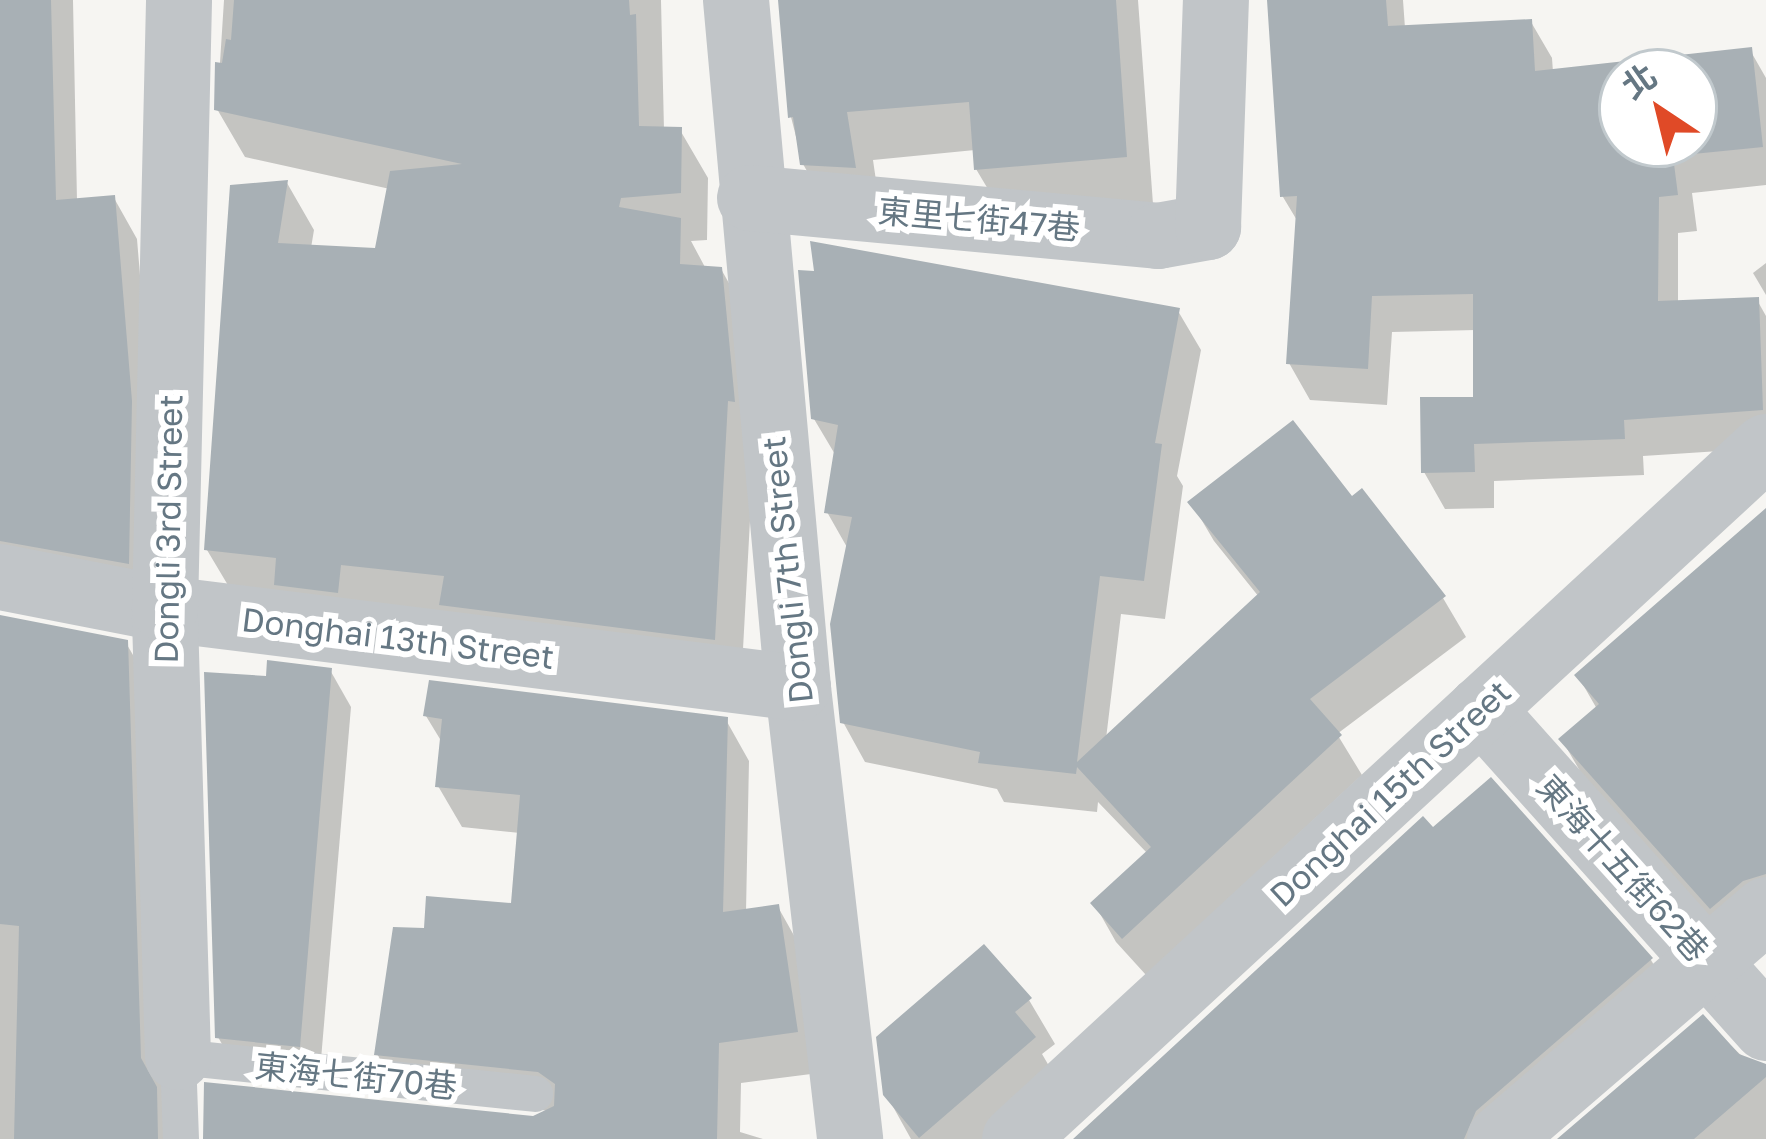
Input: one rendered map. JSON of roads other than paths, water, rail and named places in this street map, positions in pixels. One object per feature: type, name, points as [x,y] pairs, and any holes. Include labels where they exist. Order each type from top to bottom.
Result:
[{"type":"street","name":"Dongli 3rd Street","points":[[178,1057],[165,609],[179,0]]},
{"type":"street","name":"Dongli 7th Street","points":[[736,0],[750,198],[798,688],[850,1139]]},
{"type":"street","name":"東里七街47巷","points":[[750,198],[1158,236],[1208,227],[1216,0]]},
{"type":"street","name":"Donghai 15th Street","points":[[1015,1139],[1766,447]]},
{"type":"street","name":"Donghai 13th Street","points":[[0,577],[165,609],[798,688]]},
{"type":"street","name":"東海十五街62巷","points":[[1481,709],[1766,1028]]},
{"type":"street","points":[[1500,1139],[1766,910]]},
{"type":"lane","name":"東海七街70巷","points":[[178,1057],[535,1094]]},
{"type":"lane","points":[[178,1057],[181,1139]]}]
